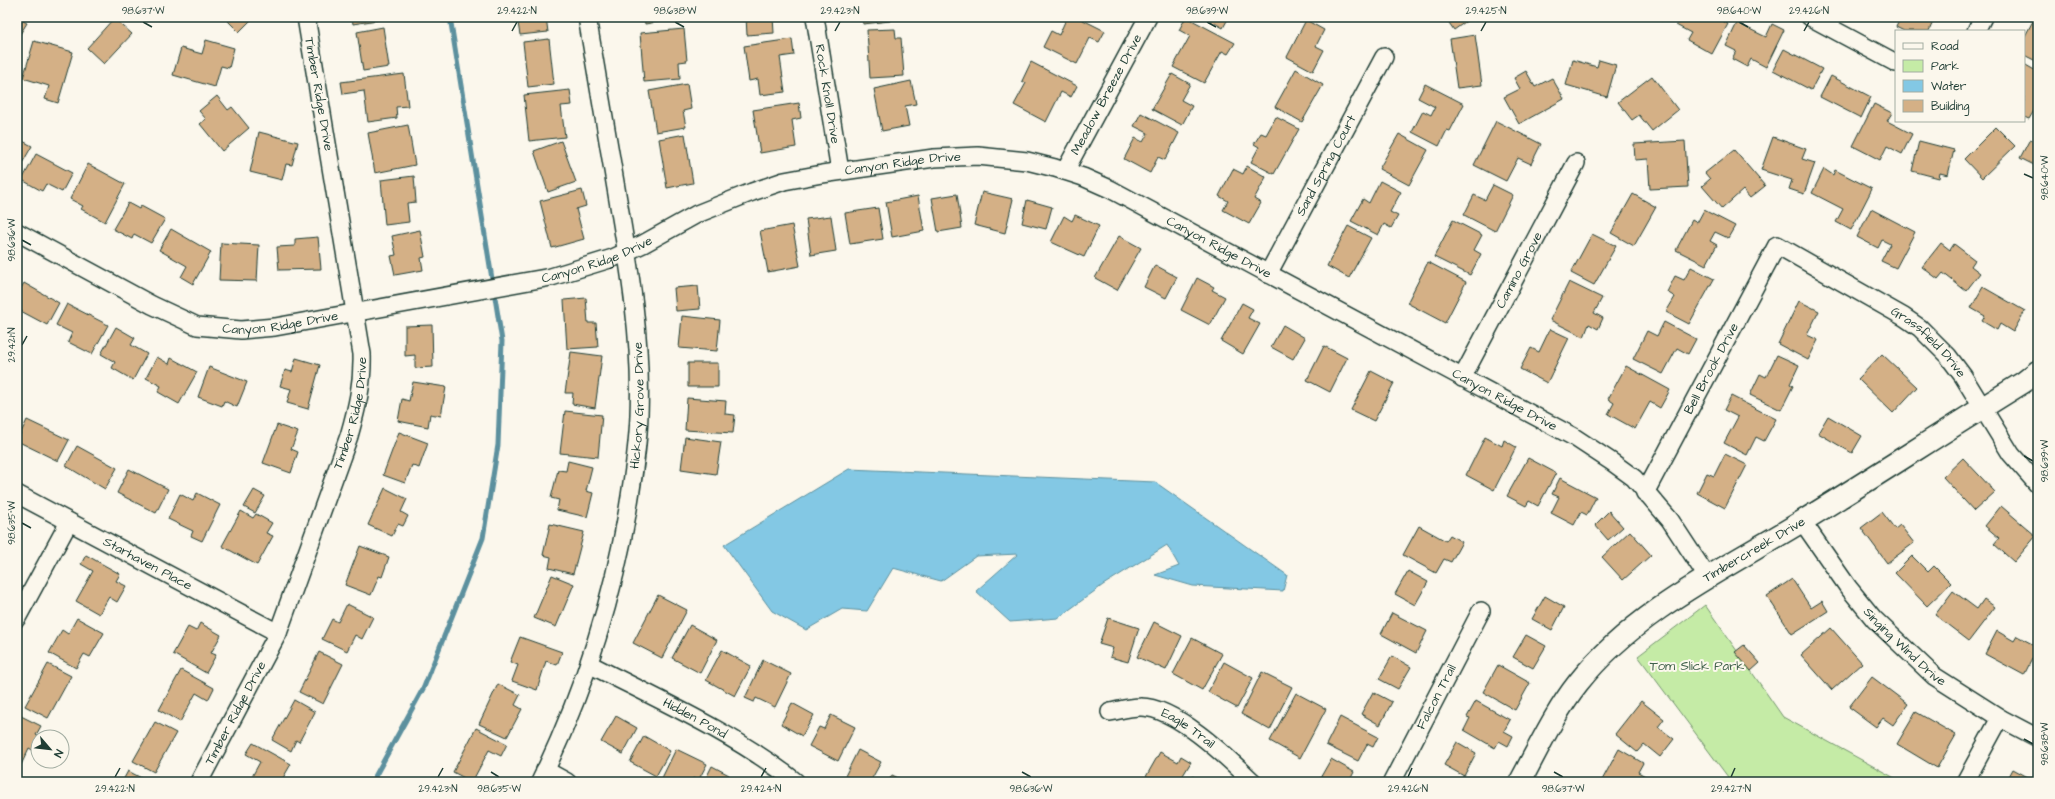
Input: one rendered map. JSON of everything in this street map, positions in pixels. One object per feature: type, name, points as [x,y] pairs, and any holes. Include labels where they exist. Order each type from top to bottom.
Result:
[{"type":"street","name":"Timber Ridge Drive","points":[[199,782],[278,633],[349,436],[358,405],[362,361],[356,312],[306,17]]},
{"type":"street","name":"Hickory Grove Drive","points":[[543,776],[573,708],[590,664],[609,600],[620,555],[637,451],[640,414],[634,314],[627,252],[587,17]]},
{"type":"street","name":"Rock Knoll Drive","points":[[815,17],[840,171]]},
{"type":"street","name":"Meadow Breeze Drive","points":[[1065,171],[1148,17]]},
{"type":"street","points":[[1810,17],[1895,62]]},
{"type":"street","points":[[1976,30],[1983,17]]},
{"type":"street","name":"Sand Spring Court","points":[[1268,274],[1384,57]]},
{"type":"street","name":"Canyon Ridge Drive","points":[[17,232],[152,305],[197,326],[241,330],[275,327],[551,277],[627,252],[697,214],[784,181],[840,171],[934,158],[978,156],[1026,161],[1065,171],[1110,189],[1574,437],[1634,478],[1670,520],[1708,578]]},
{"type":"street","name":"Camino Grove","points":[[1462,378],[1576,163]]},
{"type":"street","name":"Grassfield Drive","points":[[1777,244],[1904,317],[1920,328],[1948,356],[1964,376],[2011,454],[2038,485]]},
{"type":"street","name":"Bell Brook Drive","points":[[1645,492],[1777,244]]},
{"type":"street","name":"Timbercreek Drive","points":[[1520,782],[1548,729],[1578,683],[1610,649],[1638,625],[1708,578],[1982,408],[2038,370]]},
{"type":"street","name":"Starhaven Place","points":[[17,494],[278,633]]},
{"type":"street","name":"Singing Wind Drive","points":[[1802,521],[1848,588],[1874,619],[1934,676],[2000,718],[2038,738]]},
{"type":"street","points":[[17,618],[69,522]]},
{"type":"street","name":"Falcon Trail","points":[[1392,782],[1481,611]]},
{"type":"street","name":"Hidden Pond","points":[[590,664],[745,747],[774,765],[796,782]]},
{"type":"street","name":"Eagle Trail","points":[[1110,712],[1141,706],[1159,711],[1204,738],[1224,754],[1253,782]]},
{"type":"street","points":[[1966,782],[2000,718]]},
{"type":"street","points":[[543,776],[567,782]]},
{"type":"green space","name":"Tom Slick Park","points":[[1705,605],[1783,717],[1902,782],[1726,782],[1728,777],[1638,656]]},
{"type":"water","points":[[849,469],[1155,482],[1287,575],[1283,591],[1193,586],[1155,575],[1179,566],[1167,545],[1103,585],[1058,618],[1010,622],[976,591],[1018,554],[976,556],[941,581],[893,568],[867,611],[842,609],[806,630],[772,611],[724,545]]},
{"type":"building","points":[[224,17],[254,17],[239,32]]},
{"type":"building","points":[[352,17],[377,17],[377,20],[353,24]]},
{"type":"building","points":[[517,17],[546,17],[548,32],[520,35]]},
{"type":"building","points":[[644,17],[669,17],[669,20],[645,24]]},
{"type":"building","points":[[746,17],[773,17],[774,33],[747,35]]},
{"type":"building","points":[[862,17],[889,17],[890,21],[863,24]]},
{"type":"building","points":[[1067,17],[1077,17],[1105,31],[1099,42],[1090,38],[1077,64],[1043,47],[1051,31],[1059,35]]},
{"type":"building","points":[[1186,17],[1235,43],[1228,54],[1222,51],[1204,83],[1173,67],[1190,36],[1179,30]]},
{"type":"building","points":[[1204,17],[1229,17],[1223,28]]},
{"type":"building","points":[[1324,17],[1332,17],[1326,21]]},
{"type":"building","points":[[1359,17],[1367,17],[1361,21]]},
{"type":"building","points":[[1445,17],[1472,17],[1454,30]]},
{"type":"building","points":[[1654,17],[1664,17],[1662,21]]},
{"type":"building","points":[[1680,17],[1715,17],[1728,24],[1712,54],[1687,40],[1691,33],[1676,25]]},
{"type":"building","points":[[1901,17],[1935,17],[1929,30],[1902,30],[1896,27]]},
{"type":"building","points":[[2035,17],[2038,17],[2038,62],[2025,56],[2025,36]]},
{"type":"building","points":[[114,18],[132,34],[104,64],[87,48]]},
{"type":"building","points":[[21,20],[27,23],[17,39],[17,27]]},
{"type":"building","points":[[1306,20],[1324,30],[1316,46],[1324,50],[1313,71],[1287,57]]},
{"type":"building","points":[[1737,23],[1766,37],[1772,24],[1784,30],[1766,67],[1751,59],[1747,67],[1732,59],[1736,51],[1726,46]]},
{"type":"building","points":[[383,27],[389,67],[363,71],[357,32]]},
{"type":"building","points":[[684,29],[687,61],[679,62],[680,79],[644,82],[640,33]]},
{"type":"building","points":[[895,29],[896,38],[901,38],[904,76],[870,78],[867,30]]},
{"type":"building","points":[[1475,35],[1482,85],[1457,88],[1450,39]]},
{"type":"building","points":[[549,39],[554,84],[528,87],[523,42]]},
{"type":"building","points":[[792,39],[794,55],[780,57],[785,92],[760,95],[758,79],[749,81],[744,46]]},
{"type":"building","points":[[206,40],[234,48],[229,68],[221,66],[215,87],[173,75],[181,48],[202,54]]},
{"type":"building","points":[[34,41],[73,52],[58,103],[45,99],[49,86],[23,78]]},
{"type":"building","points":[[1784,49],[1822,69],[1811,90],[1773,70]]},
{"type":"building","points":[[1573,60],[1597,67],[1599,60],[1616,65],[1607,97],[1566,85]]},
{"type":"building","points":[[1031,62],[1077,86],[1071,97],[1061,92],[1046,122],[1014,105],[1026,83],[1022,81]]},
{"type":"building","points":[[2025,65],[2038,72],[2038,110],[2035,109],[2029,119],[2025,117]]},
{"type":"building","points":[[1296,69],[1323,85],[1302,122],[1275,107]]},
{"type":"building","points":[[1526,71],[1535,87],[1552,78],[1564,99],[1519,124],[1504,97],[1520,89],[1514,78]]},
{"type":"building","points":[[404,74],[408,106],[396,107],[397,118],[368,122],[364,91],[343,94],[341,82]]},
{"type":"building","points":[[1172,74],[1190,84],[1181,100],[1192,106],[1182,125],[1152,109]]},
{"type":"building","points":[[1652,76],[1678,110],[1652,131],[1639,115],[1632,120],[1618,102]]},
{"type":"building","points":[[1831,76],[1871,97],[1861,118],[1820,97]]},
{"type":"building","points":[[911,81],[916,104],[905,106],[909,126],[882,131],[874,89]]},
{"type":"building","points":[[687,84],[691,109],[683,111],[686,127],[656,132],[649,91]]},
{"type":"building","points":[[1425,84],[1464,104],[1450,131],[1447,130],[1439,146],[1412,132],[1423,111],[1431,115],[1435,107],[1418,98]]},
{"type":"building","points":[[570,90],[572,105],[561,106],[565,137],[529,141],[524,95]]},
{"type":"building","points":[[217,96],[228,110],[232,107],[249,128],[222,151],[200,124],[206,119],[199,111]]},
{"type":"building","points":[[799,103],[801,118],[792,120],[796,147],[760,153],[753,110]]},
{"type":"building","points":[[1874,104],[1892,113],[1887,121],[1912,134],[1902,154],[1887,146],[1880,160],[1853,146]]},
{"type":"building","points":[[1141,113],[1179,133],[1165,160],[1158,157],[1150,173],[1124,159],[1135,138],[1143,142],[1148,133],[1134,126]]},
{"type":"building","points":[[1276,117],[1299,129],[1274,174],[1251,162],[1259,147],[1254,144],[1261,133],[1266,135]]},
{"type":"building","points":[[1496,121],[1541,144],[1531,164],[1518,158],[1506,181],[1474,165]]},
{"type":"building","points":[[408,125],[415,165],[375,173],[368,133]]},
{"type":"building","points":[[1996,127],[2015,146],[1982,178],[1964,159]]},
{"type":"building","points":[[259,132],[298,142],[292,165],[286,164],[282,180],[250,172]]},
{"type":"building","points":[[685,134],[693,183],[667,188],[659,139]]},
{"type":"building","points":[[1399,134],[1428,150],[1409,185],[1379,169]]},
{"type":"building","points":[[1773,137],[1806,149],[1802,159],[1815,163],[1804,194],[1789,189],[1792,180],[1761,170]]},
{"type":"building","points":[[17,138],[32,146],[17,172]]},
{"type":"building","points":[[2030,139],[2038,144],[2038,167],[2020,158]]},
{"type":"building","points":[[561,141],[576,182],[548,192],[534,151]]},
{"type":"building","points":[[1685,141],[1688,187],[1650,189],[1648,159],[1635,160],[1634,144]]},
{"type":"building","points":[[1919,141],[1954,150],[1948,175],[1940,173],[1939,178],[1912,171]]},
{"type":"building","points":[[1734,150],[1765,186],[1750,198],[1743,190],[1722,209],[1702,186],[1710,179],[1705,173]]},
{"type":"building","points":[[36,154],[72,173],[62,192],[46,184],[42,191],[22,180]]},
{"type":"building","points":[[88,164],[125,184],[105,222],[81,209],[83,206],[70,199]]},
{"type":"building","points":[[1247,166],[1266,177],[1254,199],[1261,203],[1249,224],[1223,210],[1228,201],[1219,196],[1233,169],[1243,174]]},
{"type":"building","points":[[1824,169],[1833,175],[1835,170],[1872,189],[1851,230],[1836,222],[1843,209],[1812,193]]},
{"type":"building","points":[[414,176],[416,202],[407,203],[409,222],[385,225],[381,180]]},
{"type":"building","points":[[1380,181],[1401,192],[1390,212],[1398,216],[1391,228],[1384,224],[1378,235],[1351,221],[1363,199],[1369,203]]},
{"type":"building","points":[[1493,185],[1513,195],[1495,231],[1464,215],[1474,195],[1485,200]]},
{"type":"building","points":[[582,190],[586,206],[576,209],[584,239],[552,248],[540,201]]},
{"type":"building","points":[[982,192],[1013,199],[1005,233],[974,225]]},
{"type":"building","points":[[957,194],[962,228],[938,232],[932,198]]},
{"type":"building","points":[[1633,194],[1656,207],[1634,246],[1611,233]]},
{"type":"building","points":[[918,196],[924,231],[892,237],[886,202]]},
{"type":"building","points":[[1027,200],[1052,207],[1046,229],[1022,223]]},
{"type":"building","points":[[128,203],[139,209],[141,206],[165,219],[151,243],[134,234],[132,239],[113,229]]},
{"type":"building","points":[[878,208],[883,239],[850,244],[845,213]]},
{"type":"building","points":[[1871,209],[1915,232],[1896,268],[1881,261],[1890,244],[1882,240],[1878,248],[1857,237]]},
{"type":"building","points":[[1704,210],[1735,226],[1728,238],[1715,232],[1710,241],[1717,245],[1706,265],[1676,250],[1692,220],[1697,223]]},
{"type":"building","points":[[1075,215],[1099,226],[1084,257],[1051,242],[1064,216],[1072,221]]},
{"type":"building","points":[[831,216],[836,251],[811,255],[806,219]]},
{"type":"building","points":[[1453,220],[1482,235],[1474,250],[1481,254],[1470,275],[1434,257]]},
{"type":"building","points":[[792,225],[800,266],[768,272],[760,231]]},
{"type":"building","points":[[1348,226],[1371,238],[1349,278],[1327,266]]},
{"type":"building","points":[[171,229],[211,252],[193,284],[181,277],[187,266],[159,250]]},
{"type":"building","points":[[420,230],[425,257],[421,258],[423,270],[395,275],[391,256],[396,255],[392,236]]},
{"type":"building","points":[[1592,234],[1616,246],[1594,285],[1571,273]]},
{"type":"building","points":[[1119,236],[1141,248],[1117,290],[1095,278]]},
{"type":"building","points":[[318,237],[321,269],[279,270],[277,247],[295,246],[295,239]]},
{"type":"building","points":[[221,243],[259,245],[257,281],[219,280]]},
{"type":"building","points":[[1941,243],[1950,250],[1954,244],[1975,260],[1971,266],[1980,273],[1966,291],[1943,273],[1938,279],[1922,267]]},
{"type":"building","points":[[1428,262],[1466,282],[1445,323],[1407,303]]},
{"type":"building","points":[[1155,265],[1177,277],[1166,298],[1144,287]]},
{"type":"building","points":[[1691,267],[1714,279],[1689,324],[1666,312],[1675,297],[1667,292],[1675,276],[1684,280]]},
{"type":"building","points":[[1197,278],[1214,287],[1212,290],[1225,297],[1210,325],[1181,310]]},
{"type":"building","points":[[1569,282],[1602,298],[1594,313],[1603,318],[1598,329],[1589,324],[1584,337],[1550,320]]},
{"type":"building","points":[[24,283],[59,303],[47,325],[17,309],[17,295]]},
{"type":"building","points":[[698,286],[700,309],[676,311],[674,288]]},
{"type":"building","points":[[1983,287],[2025,311],[2013,332],[2000,324],[1997,330],[1982,321],[1985,316],[1971,308]]},
{"type":"building","points":[[586,298],[588,323],[596,323],[598,347],[567,349],[564,300]]},
{"type":"building","points":[[1799,301],[1819,311],[1807,335],[1818,340],[1808,360],[1778,344]]},
{"type":"building","points":[[1242,303],[1253,309],[1248,318],[1260,324],[1243,354],[1221,341]]},
{"type":"building","points":[[67,304],[108,325],[92,354],[68,342],[72,333],[56,325]]},
{"type":"building","points":[[682,316],[720,320],[717,351],[679,348]]},
{"type":"building","points":[[1664,322],[1696,339],[1688,354],[1677,348],[1663,374],[1633,359],[1647,331],[1657,336]]},
{"type":"building","points":[[432,325],[433,367],[415,368],[415,355],[405,356],[405,326]]},
{"type":"building","points":[[1283,325],[1305,338],[1293,359],[1271,347]]},
{"type":"building","points":[[116,327],[135,338],[131,345],[147,354],[133,380],[112,368],[115,362],[101,354]]},
{"type":"building","points":[[1550,329],[1569,338],[1547,383],[1520,369],[1531,348],[1539,352]]},
{"type":"building","points":[[1324,346],[1347,358],[1330,392],[1307,380]]},
{"type":"building","points":[[571,352],[602,356],[595,408],[572,404],[573,393],[565,393]]},
{"type":"building","points":[[1882,354],[1917,387],[1893,413],[1858,379]]},
{"type":"building","points":[[1777,355],[1799,365],[1790,384],[1793,386],[1781,410],[1750,395],[1760,374],[1766,377]]},
{"type":"building","points":[[157,357],[169,364],[171,358],[197,372],[179,404],[158,392],[161,386],[146,378]]},
{"type":"building","points":[[296,358],[320,365],[308,409],[287,403],[291,389],[280,386],[285,370],[292,372]]},
{"type":"building","points":[[688,363],[718,363],[718,387],[688,387]]},
{"type":"building","points":[[1626,366],[1670,390],[1660,408],[1650,402],[1635,429],[1608,414],[1614,403],[1608,399]]},
{"type":"building","points":[[209,367],[247,382],[237,407],[224,401],[222,406],[198,397]]},
{"type":"building","points":[[1371,371],[1394,383],[1374,421],[1351,410]]},
{"type":"building","points":[[413,382],[446,387],[441,416],[430,414],[428,427],[398,421],[402,399],[409,401]]},
{"type":"building","points":[[1731,396],[1776,419],[1764,441],[1756,437],[1747,455],[1724,443],[1738,417],[1724,410]]},
{"type":"building","points":[[687,398],[726,401],[725,414],[735,415],[733,433],[685,430]]},
{"type":"building","points":[[17,408],[21,411],[17,419]]},
{"type":"building","points":[[565,411],[602,415],[598,457],[560,453]]},
{"type":"building","points":[[1828,416],[1862,436],[1852,453],[1818,433]]},
{"type":"building","points":[[27,420],[69,440],[58,461],[17,441]]},
{"type":"building","points":[[277,425],[298,432],[291,449],[298,452],[291,473],[263,463]]},
{"type":"building","points":[[399,432],[428,443],[419,468],[412,465],[405,483],[383,475]]},
{"type":"building","points":[[685,437],[721,442],[716,474],[681,469]]},
{"type":"building","points":[[1485,437],[1502,446],[1504,440],[1516,447],[1494,490],[1466,475]]},
{"type":"building","points":[[77,446],[117,468],[105,489],[66,466]]},
{"type":"building","points":[[1725,454],[1747,465],[1725,508],[1697,493],[1707,473],[1714,476]]},
{"type":"building","points":[[1528,458],[1556,473],[1538,506],[1529,501],[1526,506],[1507,496]]},
{"type":"building","points":[[1963,458],[1995,492],[1974,511],[1943,477]]},
{"type":"building","points":[[568,461],[592,467],[586,491],[593,493],[587,517],[557,510],[559,500],[551,498],[558,470],[566,471]]},
{"type":"building","points":[[129,469],[168,489],[156,513],[117,493]]},
{"type":"building","points":[[1560,478],[1596,497],[1587,515],[1581,512],[1574,525],[1551,513],[1559,497],[1552,494]]},
{"type":"building","points":[[385,488],[407,499],[401,512],[408,516],[403,526],[398,524],[392,536],[368,525]]},
{"type":"building","points":[[254,490],[265,496],[255,513],[244,507]]},
{"type":"building","points":[[197,493],[220,505],[202,541],[191,536],[193,531],[168,519],[180,494],[193,501]]},
{"type":"building","points":[[2001,506],[2036,536],[2014,562],[1994,544],[1999,538],[1985,526]]},
{"type":"building","points":[[241,511],[253,518],[256,514],[272,523],[266,533],[273,536],[257,565],[222,546]]},
{"type":"building","points":[[1609,511],[1623,527],[1608,540],[1595,525]]},
{"type":"building","points":[[1882,512],[1895,529],[1900,525],[1914,543],[1887,563],[1861,528]]},
{"type":"building","points":[[550,524],[584,532],[573,574],[549,568],[551,557],[543,555]]},
{"type":"building","points":[[1419,526],[1446,541],[1450,535],[1462,542],[1451,562],[1444,559],[1436,573],[1403,555]]},
{"type":"building","points":[[1630,531],[1651,555],[1623,580],[1602,557]]},
{"type":"building","points":[[360,546],[389,557],[382,577],[379,576],[371,595],[345,585]]},
{"type":"building","points":[[86,555],[120,574],[116,581],[126,586],[117,602],[109,597],[99,614],[76,601],[93,571],[81,564]]},
{"type":"building","points":[[1912,556],[1928,572],[1934,566],[1951,583],[1927,606],[1895,573]]},
{"type":"building","points":[[2038,562],[2038,570],[2034,568]]},
{"type":"building","points":[[1408,571],[1428,582],[1415,605],[1395,594]]},
{"type":"building","points":[[552,575],[574,584],[556,627],[534,618]]},
{"type":"building","points":[[1792,579],[1811,608],[1822,601],[1828,611],[1792,634],[1767,596]]},
{"type":"building","points":[[1953,591],[1977,609],[1984,599],[1995,607],[1969,641],[1935,615]]},
{"type":"building","points":[[658,595],[687,610],[662,658],[633,643]]},
{"type":"building","points":[[1545,596],[1564,607],[1552,630],[1532,619]]},
{"type":"building","points":[[347,604],[373,617],[362,639],[355,635],[347,651],[322,639],[332,619],[338,622]]},
{"type":"building","points":[[1392,613],[1427,631],[1416,653],[1381,634]]},
{"type":"building","points":[[77,618],[104,633],[90,657],[84,654],[76,668],[49,653],[62,630],[68,634]]},
{"type":"building","points":[[1108,618],[1139,628],[1128,662],[1110,657],[1113,648],[1099,644]]},
{"type":"building","points":[[1154,622],[1182,636],[1166,670],[1137,657]]},
{"type":"building","points":[[200,623],[221,635],[211,653],[216,655],[206,673],[173,654],[188,627],[196,631]]},
{"type":"building","points":[[690,625],[717,640],[700,673],[672,658]]},
{"type":"building","points":[[1831,628],[1862,663],[1832,690],[1801,655]]},
{"type":"building","points":[[1997,631],[2014,641],[2017,636],[2038,647],[2024,675],[1985,654]]},
{"type":"building","points":[[1526,635],[1546,646],[1533,668],[1513,657]]},
{"type":"building","points":[[520,637],[562,652],[557,665],[546,661],[537,690],[512,681],[518,665],[510,662]]},
{"type":"building","points":[[1192,638],[1222,654],[1202,690],[1173,674]]},
{"type":"building","points":[[1744,645],[1760,663],[1751,671],[1735,652]]},
{"type":"building","points":[[722,650],[751,666],[735,696],[706,680]]},
{"type":"building","points":[[319,652],[343,664],[323,704],[299,692]]},
{"type":"building","points":[[1392,656],[1411,667],[1398,689],[1379,679]]},
{"type":"building","points":[[763,660],[791,674],[775,707],[756,698],[754,702],[745,698]]},
{"type":"building","points":[[1224,662],[1253,678],[1237,708],[1208,692]]},
{"type":"building","points":[[48,664],[71,676],[48,718],[25,706]]},
{"type":"building","points":[[1498,665],[1530,683],[1515,710],[1483,692]]},
{"type":"building","points":[[181,670],[214,688],[208,700],[196,693],[180,722],[159,710]]},
{"type":"building","points":[[1262,672],[1292,687],[1270,730],[1241,714]]},
{"type":"building","points":[[1872,677],[1908,704],[1893,725],[1883,718],[1876,727],[1849,707]]},
{"type":"building","points":[[498,684],[520,695],[515,705],[522,709],[507,737],[479,724]]},
{"type":"building","points":[[1373,692],[1392,702],[1380,725],[1361,714]]},
{"type":"building","points":[[1296,693],[1326,709],[1300,758],[1270,741]]},
{"type":"building","points":[[294,700],[315,712],[299,742],[296,740],[291,751],[272,740]]},
{"type":"building","points":[[1476,701],[1510,720],[1504,731],[1513,736],[1508,746],[1499,741],[1495,748],[1464,730],[1470,718],[1467,717]]},
{"type":"building","points":[[1641,701],[1664,719],[1658,727],[1674,739],[1660,757],[1644,744],[1637,752],[1615,734]]},
{"type":"building","points":[[792,703],[814,715],[802,736],[781,724]]},
{"type":"building","points":[[1916,712],[1956,735],[1937,768],[1897,744]]},
{"type":"building","points":[[17,714],[41,726],[39,729],[30,729],[30,749],[21,765],[17,764]]},
{"type":"building","points":[[831,715],[855,727],[838,761],[809,746],[819,727],[824,729]]},
{"type":"building","points":[[616,716],[637,728],[623,754],[601,742]]},
{"type":"building","points":[[1340,717],[1378,737],[1373,747],[1367,744],[1358,761],[1326,745]]},
{"type":"building","points":[[155,722],[176,733],[154,772],[133,761]]},
{"type":"building","points":[[476,728],[507,744],[501,756],[489,750],[472,782],[453,772]]},
{"type":"building","points":[[644,736],[670,751],[656,776],[630,762]]},
{"type":"building","points":[[1457,742],[1476,753],[1464,776],[1444,765]]},
{"type":"building","points":[[253,743],[291,764],[283,778],[290,782],[249,782],[260,762],[246,754]]},
{"type":"building","points":[[676,749],[707,764],[698,781],[693,778],[691,782],[666,782],[661,780]]},
{"type":"building","points":[[1619,749],[1643,763],[1638,772],[1656,782],[1601,782]]},
{"type":"building","points":[[858,750],[881,762],[870,782],[857,782],[845,776]]},
{"type":"building","points":[[1160,752],[1178,762],[1181,756],[1191,762],[1179,782],[1143,782]]},
{"type":"building","points":[[1331,759],[1354,772],[1349,782],[1322,782],[1319,780]]},
{"type":"building","points":[[712,766],[729,775],[726,782],[704,782]]},
{"type":"building","points":[[2013,769],[2037,782],[2006,782]]},
{"type":"building","points":[[128,771],[149,782],[122,782]]},
{"type":"building","points":[[892,775],[907,782],[888,782]]},
{"type":"building","points":[[1192,776],[1202,782],[1189,782]]},
{"type":"waterway","points":[[372,782],[424,687],[483,538],[498,445],[502,341],[450,17]]}]
